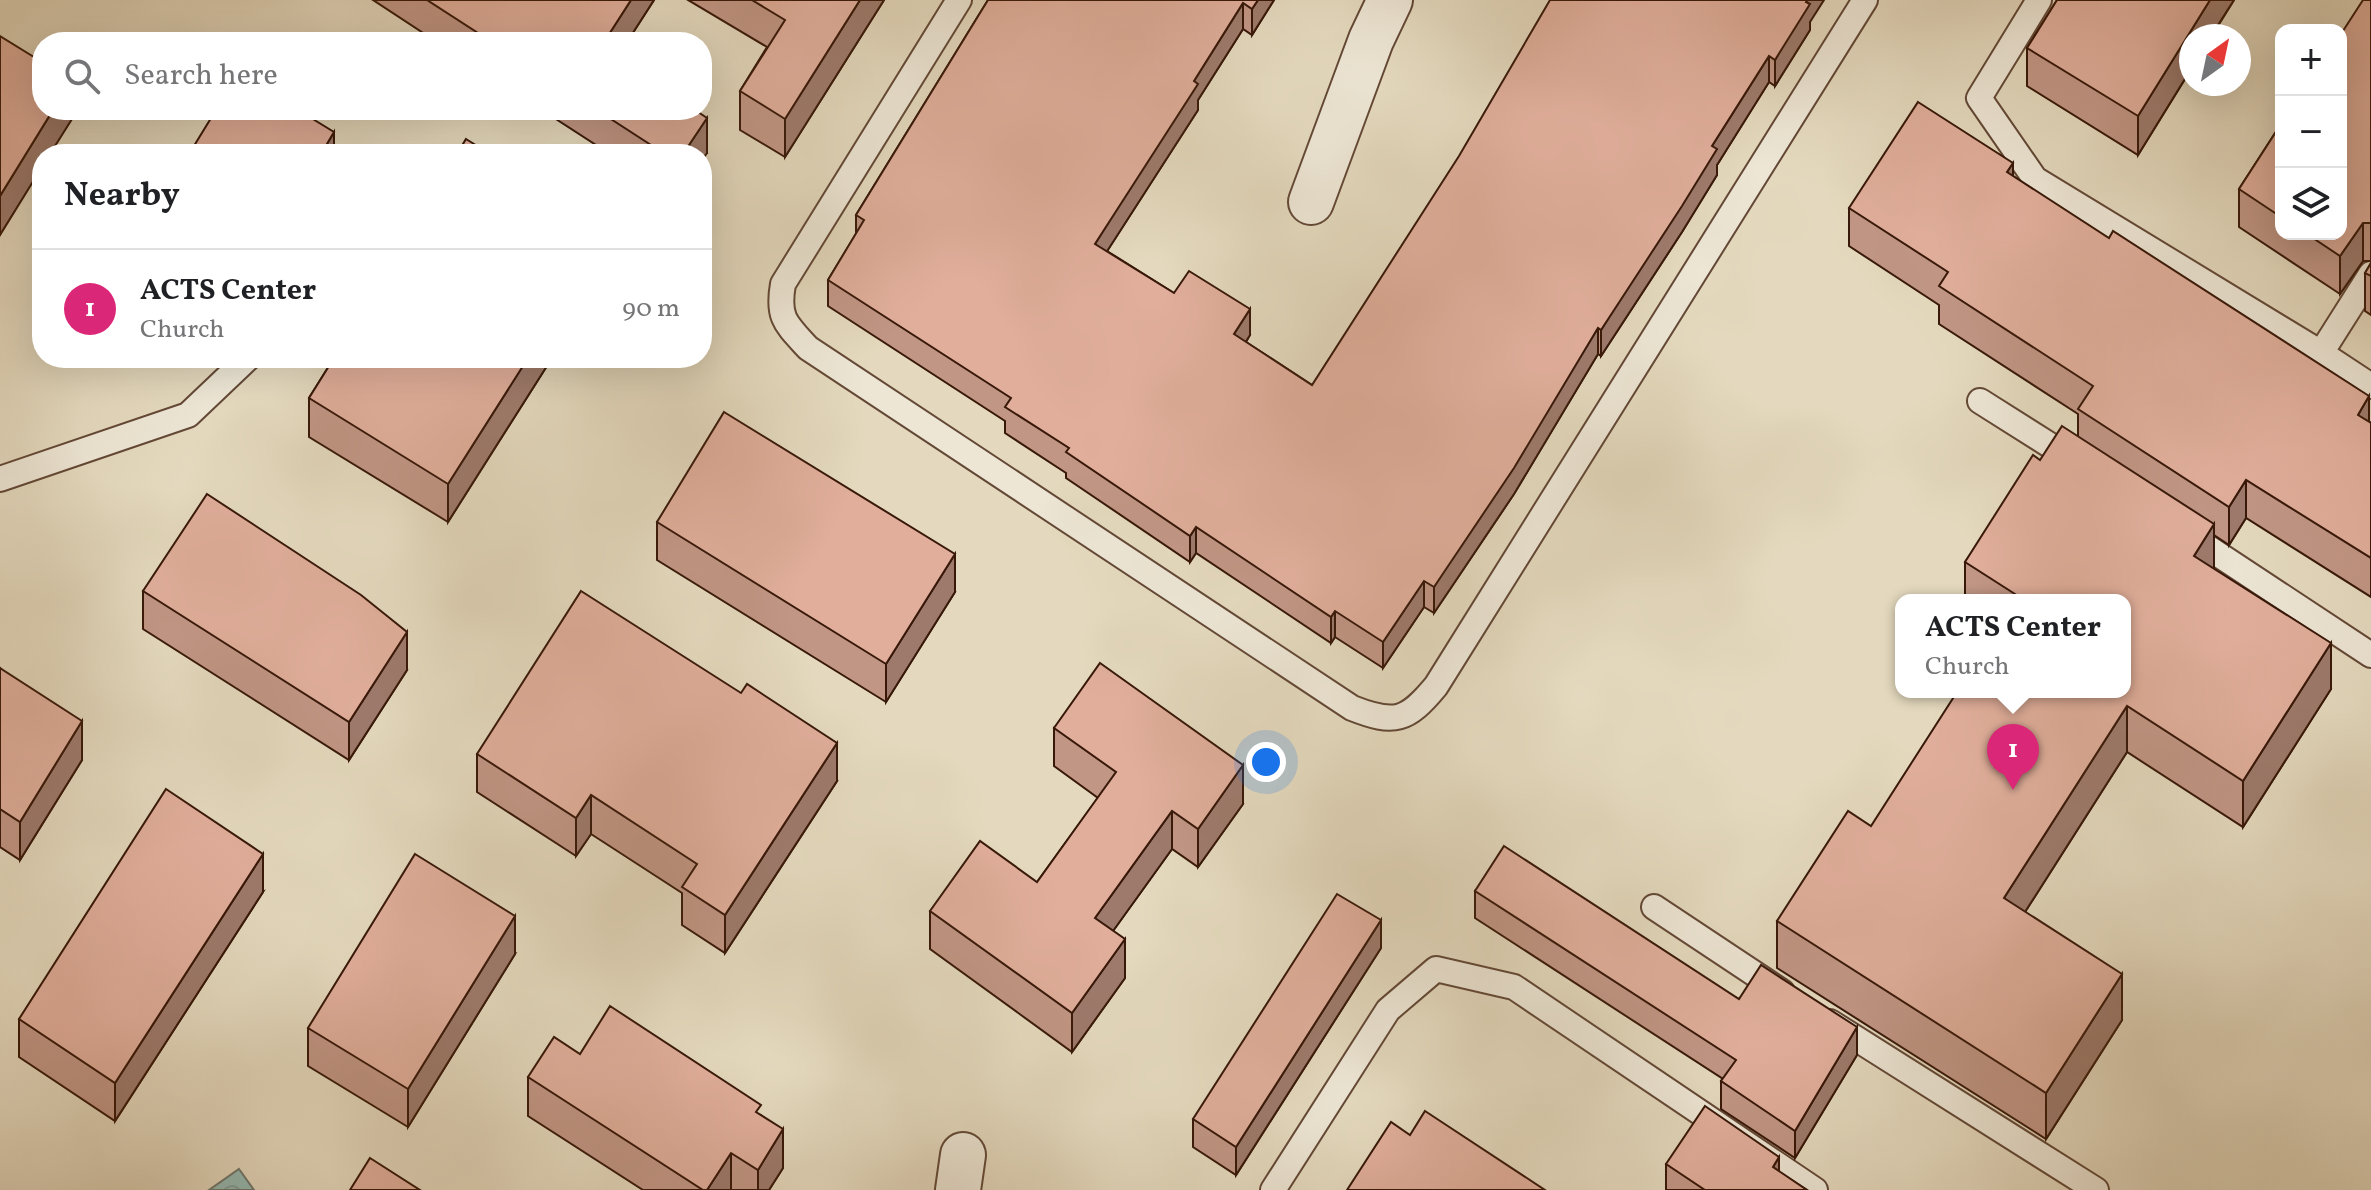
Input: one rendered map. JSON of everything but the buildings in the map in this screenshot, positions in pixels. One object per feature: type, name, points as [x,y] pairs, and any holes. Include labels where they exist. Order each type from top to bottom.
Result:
[{"type":"street","points":[[1311,202],[1371,40],[1390,0]]},
{"type":"lane","points":[[959,0],[783,284],[779,306],[785,324],[821,357],[1352,708],[1380,720],[1402,717],[1419,706],[1436,686],[1865,0]]},
{"type":"lane","points":[[2039,0],[1979,98],[2035,179],[2371,386]]},
{"type":"lane","points":[[2321,353],[2371,274]]},
{"type":"lane","points":[[0,479],[188,415],[237,368]]},
{"type":"lane","points":[[1980,401],[2098,476]]},
{"type":"lane","points":[[2163,518],[2371,655]]},
{"type":"lane","points":[[1654,907],[2096,1190]]},
{"type":"lane","points":[[1273,1190],[1388,1010],[1436,969],[1514,987],[1815,1190]]},
{"type":"water","points":[[239,1169],[254,1190],[209,1190]]},
{"type":"place","name":"ACTS Center","points":[[2013,790]]}]
